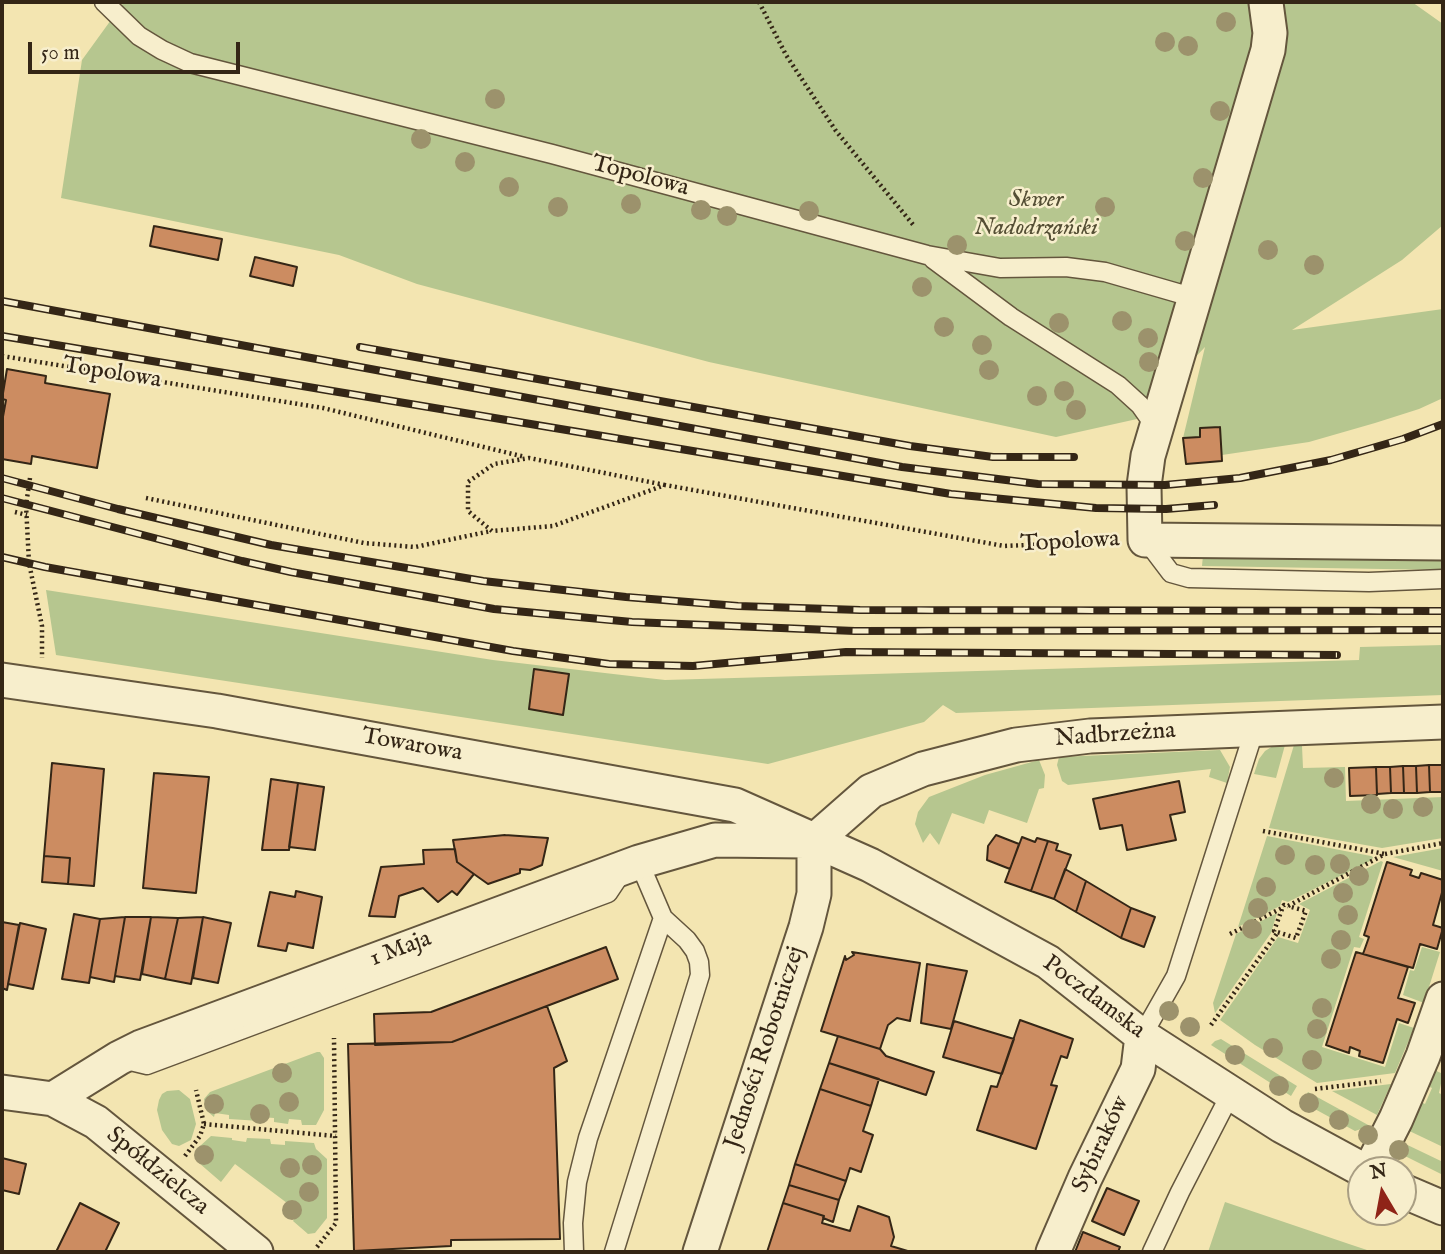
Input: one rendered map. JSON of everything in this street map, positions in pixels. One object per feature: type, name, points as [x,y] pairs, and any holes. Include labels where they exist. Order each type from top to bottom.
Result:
[{"type":"street","name":"Topolowa","points":[[1265,2],[1270,33],[1268,50],[1148,456],[1144,486],[1145,540],[1443,543]]},
{"type":"street","name":"Towarowa","points":[[2,680],[217,711],[697,796],[735,805],[778,822],[814,841]]},
{"type":"street","name":"Nadbrzeżna","points":[[814,841],[871,790],[923,769],[1016,745],[1090,736],[1443,722]]},
{"type":"street","name":"1 Maja","points":[[53,1098],[141,1047],[632,865],[715,841],[814,841]]},
{"type":"street","name":"Poczdamska","points":[[814,841],[870,865],[1048,962],[1142,1035],[1282,1126],[1347,1161]]},
{"type":"street","name":"Jedności Robotniczej","points":[[700,1252],[806,927],[814,894],[814,841]]},
{"type":"street","points":[[1377,1156],[1396,1119],[1433,1059],[1443,999]]},
{"type":"street","name":"Sybiraków","points":[[1053,1252],[1085,1178],[1138,1069],[1142,1035]]},
{"type":"street","points":[[2,1091],[53,1098]]},
{"type":"street","name":"Spółdzielcza","points":[[53,1098],[96,1122],[256,1252]]},
{"type":"street","points":[[1417,1197],[1443,1208]]},
{"type":"lane","name":"Topolowa","points":[[104,2],[139,36],[190,63],[539,151],[934,256],[1000,268],[1066,267],[1105,272],[1195,298]]},
{"type":"lane","points":[[934,256],[1011,317],[1118,385],[1140,405],[1157,429]]},
{"type":"lane","points":[[1145,540],[1171,573],[1189,578],[1369,582],[1443,579]]},
{"type":"lane","points":[[1142,1035],[1176,976],[1255,728]]},
{"type":"lane","points":[[614,1252],[700,975],[695,951],[663,918],[632,865]]},
{"type":"lane","points":[[573,1252],[577,1182],[587,1138],[663,918]]},
{"type":"lane","points":[[1152,1252],[1231,1093]]},
{"type":"path","points":[[759,2],[786,55],[836,131],[934,256]]},
{"type":"path","name":"Topolowa","points":[[2,356],[323,408],[529,458],[1004,546],[1145,540]]},
{"type":"path","name":"Topolowa","points":[[492,531],[468,511],[468,482],[494,464],[529,458]]},
{"type":"path","points":[[30,478],[27,515],[29,564],[42,626],[41,684]]},
{"type":"path","points":[[146,498],[364,543],[415,547],[492,531],[553,526],[665,485]]},
{"type":"path","points":[[15,512],[27,515]]},
{"type":"path","points":[[1263,831],[1385,854]]},
{"type":"path","points":[[1230,934],[1385,854],[1443,843]]},
{"type":"path","points":[[1285,907],[1306,911],[1296,938],[1274,931],[1285,907]]},
{"type":"path","points":[[1211,1025],[1278,932]]},
{"type":"path","points":[[317,1247],[337,1223],[334,1038]]},
{"type":"path","points":[[1315,1089],[1387,1080]]},
{"type":"path","points":[[182,1159],[200,1136],[204,1124],[197,1090]]},
{"type":"path","points":[[204,1124],[337,1136]]},
{"type":"green space","name":"Skwer Nadodrzański","points":[[124,2],[1412,2],[1443,24],[1443,225],[1402,260],[1292,330],[1443,309],[1443,398],[1419,409],[1309,442],[1222,455],[1222,461],[1186,464],[1183,438],[1205,347],[1137,419],[1056,437],[709,362],[417,284],[339,255],[61,198],[82,60]]},
{"type":"green space","points":[[1203,555],[1443,558],[1443,570],[1202,566]]},
{"type":"green space","points":[[46,590],[493,660],[665,680],[1359,660],[1360,647],[1443,645],[1443,695],[956,713],[943,705],[924,722],[768,764],[56,655]]},
{"type":"green space","points":[[1285,745],[1276,778],[1254,774],[1265,751],[1273,746]]},
{"type":"green space","points":[[1294,745],[1302,746],[1303,768],[1345,767],[1346,801],[1443,797],[1443,838],[1382,848],[1269,828]]},
{"type":"green space","points":[[1220,750],[1230,767],[1227,783],[1209,777],[1211,769],[1068,785],[1062,781],[1057,765],[1059,757]]},
{"type":"green space","points":[[1039,760],[1045,775],[1044,788],[1039,789],[1027,823],[989,810],[984,824],[952,813],[939,845],[930,833],[923,843],[915,824],[918,812],[929,797],[985,775]]},
{"type":"green space","points":[[1267,836],[1373,857],[1372,860],[1288,902],[1282,900],[1280,906],[1238,927]]},
{"type":"green space","points":[[1443,848],[1443,871],[1393,857]]},
{"type":"green space","points":[[1383,862],[1359,937],[1364,939],[1360,948],[1354,947],[1322,1047],[1385,1067],[1399,1023],[1414,1028],[1395,1073],[1317,1083],[1220,1020],[1278,937],[1298,943],[1310,910],[1299,904]]},
{"type":"green space","points":[[1277,913],[1271,933],[1215,1013],[1213,1003],[1236,934]]},
{"type":"green space","points":[[1422,947],[1440,952],[1424,1003],[1403,995],[1410,970],[1414,971]]},
{"type":"green space","points":[[1221,1039],[1297,1086],[1291,1096],[1211,1045]]},
{"type":"green space","points":[[317,1052],[324,1058],[324,1110],[316,1125],[302,1125],[301,1120],[289,1119],[288,1124],[274,1122],[274,1118],[261,1117],[260,1121],[229,1119],[229,1115],[215,1113],[214,1117],[207,1111],[204,1099],[210,1092]]},
{"type":"green space","points":[[1428,1067],[1443,1074],[1439,1093],[1443,1095],[1443,1147],[1401,1127],[1421,1102],[1425,1104],[1432,1088],[1420,1083]]},
{"type":"green space","points":[[1391,1084],[1377,1115],[1332,1091]]},
{"type":"green space","points":[[179,1090],[190,1099],[196,1124],[191,1140],[179,1146],[172,1144],[162,1130],[157,1110],[162,1094]]},
{"type":"green space","points":[[1308,1092],[1370,1126],[1355,1131],[1302,1102]]},
{"type":"green space","points":[[211,1136],[246,1142],[247,1138],[270,1139],[271,1144],[285,1145],[285,1141],[314,1143],[316,1149],[327,1159],[327,1218],[315,1233],[308,1234],[293,1221],[296,1216],[295,1209],[235,1164],[221,1182],[199,1163],[199,1147]]},
{"type":"green space","points":[[1395,1139],[1443,1162],[1443,1175],[1417,1162],[1417,1156],[1405,1156],[1397,1152]]},
{"type":"green space","points":[[1225,1202],[1349,1244],[1373,1252],[1208,1252]]},
{"type":"building","points":[[154,226],[222,239],[218,260],[150,246]]},
{"type":"building","points":[[255,257],[297,267],[293,286],[250,276]]},
{"type":"building","points":[[7,369],[46,376],[45,383],[110,394],[97,468],[32,456],[31,464],[2,459],[2,422],[6,400],[2,399]]},
{"type":"building","points":[[1220,427],[1222,461],[1186,464],[1183,438],[1200,437],[1200,428]]},
{"type":"building","points":[[534,669],[569,674],[563,715],[529,709]]},
{"type":"building","points":[[52,763],[104,769],[94,886],[68,884],[70,858],[44,856]]},
{"type":"building","points":[[1429,765],[1430,792],[1417,793],[1416,766]]},
{"type":"building","points":[[1429,765],[1442,765],[1442,792],[1430,792]]},
{"type":"building","points":[[1403,766],[1404,793],[1391,793],[1390,767]]},
{"type":"building","points":[[1403,766],[1416,766],[1417,793],[1404,793]]},
{"type":"building","points":[[1376,767],[1377,795],[1350,796],[1349,768]]},
{"type":"building","points":[[1376,767],[1390,767],[1391,793],[1377,794]]},
{"type":"building","points":[[154,773],[209,777],[196,893],[143,888]]},
{"type":"building","points":[[271,779],[298,783],[289,850],[262,850]]},
{"type":"building","points":[[1179,781],[1185,812],[1170,815],[1176,840],[1127,850],[1122,825],[1100,829],[1093,799]]},
{"type":"building","points":[[298,783],[324,787],[315,850],[289,847]]},
{"type":"building","points":[[505,835],[548,838],[542,865],[530,870],[520,869],[520,873],[488,884],[457,862],[453,840]]},
{"type":"building","points":[[996,835],[1019,844],[1010,869],[987,860],[988,846]]},
{"type":"building","points":[[1022,837],[1035,842],[1037,838],[1048,841],[1031,891],[1005,882]]},
{"type":"building","points":[[1048,841],[1058,844],[1056,850],[1071,855],[1054,899],[1031,891]]},
{"type":"building","points":[[455,849],[457,862],[474,874],[457,895],[452,891],[438,902],[423,888],[399,896],[395,917],[369,916],[381,867],[424,864],[423,850]]},
{"type":"building","points":[[44,856],[70,858],[68,884],[42,882]]},
{"type":"building","points":[[1387,862],[1412,870],[1410,875],[1419,878],[1421,873],[1443,880],[1433,925],[1443,928],[1437,949],[1420,944],[1413,968],[1363,954],[1369,937],[1364,935]]},
{"type":"building","points":[[1065,869],[1086,881],[1076,912],[1054,899]]},
{"type":"building","points":[[1086,881],[1131,908],[1121,938],[1076,912]]},
{"type":"building","points":[[296,891],[322,897],[313,948],[288,943],[286,951],[258,946],[270,892],[295,897]]},
{"type":"building","points":[[1131,908],[1155,917],[1144,947],[1121,938]]},
{"type":"building","points":[[74,914],[100,919],[89,983],[62,979]]},
{"type":"building","points":[[125,917],[114,982],[90,977],[100,919]]},
{"type":"building","points":[[125,917],[151,917],[140,980],[115,976]]},
{"type":"building","points":[[151,917],[178,918],[165,979],[142,974]]},
{"type":"building","points":[[203,917],[231,923],[218,983],[193,978]]},
{"type":"building","points":[[203,917],[191,984],[165,979],[178,918]]},
{"type":"building","points":[[2,922],[19,925],[7,990],[2,988]]},
{"type":"building","points":[[20,923],[46,929],[33,989],[8,984]]},
{"type":"building","points":[[606,947],[618,979],[452,1042],[375,1045],[374,1014],[431,1012]]},
{"type":"building","points":[[852,952],[920,963],[910,1021],[897,1018],[888,1025],[880,1049],[821,1031],[845,956],[846,960],[854,955]]},
{"type":"building","points":[[1356,952],[1408,967],[1398,998],[1415,1003],[1408,1023],[1397,1019],[1383,1063],[1359,1056],[1360,1051],[1350,1047],[1349,1053],[1326,1045]]},
{"type":"building","points":[[927,964],[967,971],[951,1029],[921,1023]]},
{"type":"building","points":[[547,1006],[567,1061],[554,1068],[560,1239],[451,1240],[451,1246],[354,1251],[348,1044],[452,1042]]},
{"type":"building","points":[[1020,1020],[1073,1039],[1067,1058],[1061,1056],[1051,1085],[1057,1086],[1036,1149],[977,1130],[991,1086],[997,1087]]},
{"type":"building","points":[[954,1021],[1014,1039],[1002,1074],[943,1057]]},
{"type":"building","points":[[838,1036],[880,1049],[886,1056],[934,1072],[926,1095],[829,1063]]},
{"type":"building","points":[[829,1063],[879,1079],[871,1106],[820,1089]]},
{"type":"building","points":[[820,1089],[871,1106],[863,1131],[873,1135],[861,1172],[850,1168],[846,1181],[795,1164]]},
{"type":"building","points":[[2,1158],[26,1164],[19,1194],[2,1190]]},
{"type":"building","points":[[795,1164],[846,1181],[839,1200],[789,1185]]},
{"type":"building","points":[[789,1185],[839,1200],[833,1222],[823,1218],[824,1216],[783,1203]]},
{"type":"building","points":[[1107,1188],[1139,1201],[1124,1235],[1092,1221]]},
{"type":"building","points":[[80,1203],[119,1223],[105,1252],[56,1252]]},
{"type":"building","points":[[783,1203],[824,1216],[822,1223],[850,1231],[858,1206],[889,1217],[894,1237],[891,1246],[911,1252],[767,1252]]},
{"type":"building","points":[[1083,1232],[1120,1247],[1118,1252],[1075,1252]]},
{"type":"railway","points":[[2,301],[902,467],[1038,484],[1165,485],[1240,478],[1331,460],[1443,424]]},
{"type":"railway","points":[[2,336],[951,494],[1096,508],[1166,509],[1214,505]]},
{"type":"railway","points":[[360,347],[910,446],[993,457],[1074,457]]},
{"type":"railway","points":[[2,478],[271,545],[483,581],[626,597],[738,606],[860,610],[1443,611]]},
{"type":"railway","points":[[2,498],[291,572],[494,609],[632,622],[855,631],[1443,630]]},
{"type":"railway","points":[[2,557],[513,651],[609,664],[693,666],[846,652],[1337,655]]}]
